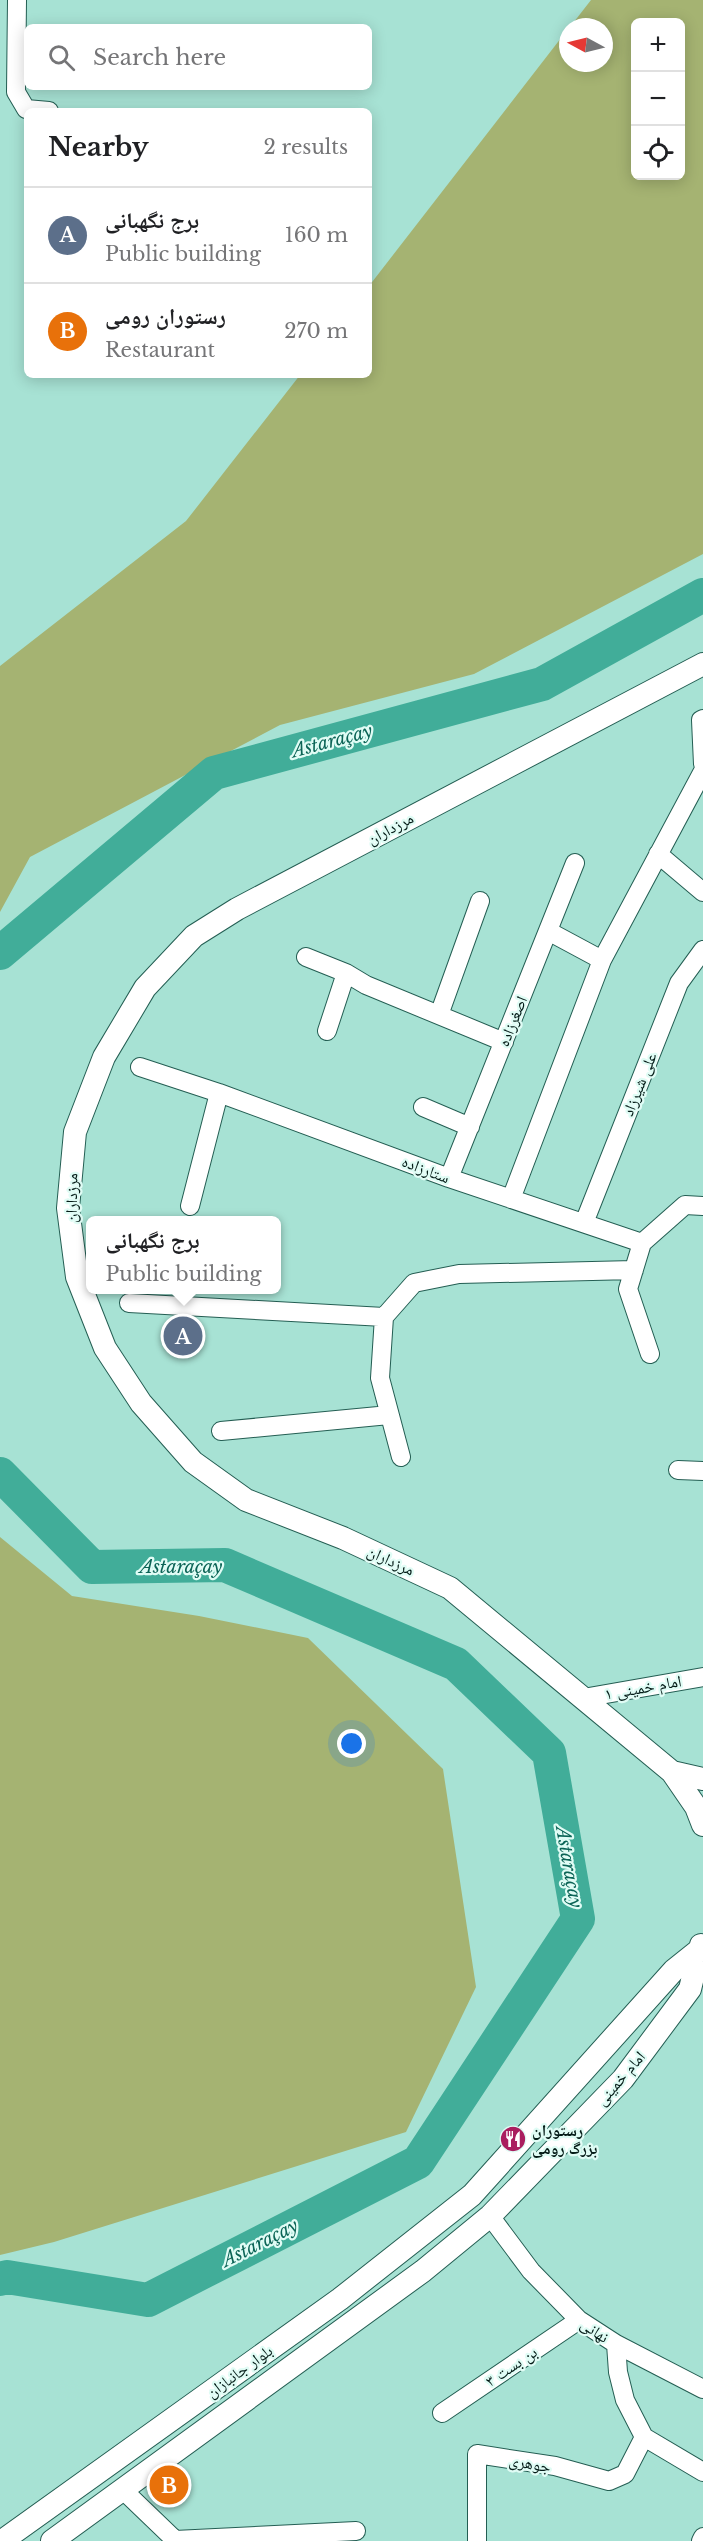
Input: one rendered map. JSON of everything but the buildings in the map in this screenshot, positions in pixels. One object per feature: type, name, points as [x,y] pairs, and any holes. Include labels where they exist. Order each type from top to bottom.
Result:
[{"type":"street","points":[[17,0],[16,92],[25,108]]},
{"type":"street","name":"مرزداران","points":[[703,664],[237,909],[194,936],[145,988],[104,1057],[75,1132],[68,1209],[77,1277],[105,1348],[141,1403],[193,1462],[246,1500],[343,1538],[450,1588],[672,1772],[696,1807],[703,1825]]},
{"type":"street","points":[[703,719],[701,720],[703,765]]},
{"type":"street","points":[[511,1199],[602,960],[703,771]]},
{"type":"street","points":[[658,854],[703,892]]},
{"type":"street","name":"اصغرزاده","points":[[449,1178],[575,863]]},
{"type":"street","points":[[439,1015],[480,901]]},
{"type":"street","points":[[548,930],[602,960]]},
{"type":"street","name":"علی شیرزاد","points":[[584,1223],[679,983],[703,950]]},
{"type":"street","points":[[306,957],[346,973],[366,985],[504,1042]]},
{"type":"street","points":[[327,1031],[346,973]]},
{"type":"street","name":"ستارزاده","points":[[140,1067],[219,1093],[449,1178],[642,1243]]},
{"type":"street","points":[[190,1206],[219,1093]]},
{"type":"street","points":[[423,1107],[470,1127]]},
{"type":"street","points":[[650,1354],[628,1289],[642,1243],[685,1205],[703,1206]]},
{"type":"street","points":[[400,1457],[380,1378],[384,1317],[414,1283],[459,1274],[634,1270]]},
{"type":"street","points":[[129,1303],[384,1317]]},
{"type":"street","points":[[221,1431],[389,1416]]},
{"type":"street","points":[[678,1470],[703,1471]]},
{"type":"street","name":"امام خمینی ۱","points":[[583,1698],[703,1677]]},
{"type":"street","name":"مرزداران","points":[[672,1772],[703,1779]]},
{"type":"street","name":"امام خمینی","points":[[490,2217],[623,2079],[697,1992],[701,1945]]},
{"type":"street","name":"امام خمینی","points":[[472,2195],[674,1970],[701,1945]]},
{"type":"street","points":[[472,2195],[490,2217]]},
{"type":"street","name":"بلوار جانبازان","points":[[2,2541],[340,2299],[472,2195]]},
{"type":"street","name":"بلوار جانبازان","points":[[52,2541],[423,2271],[490,2217]]},
{"type":"street","name":"نهانی","points":[[490,2217],[531,2271],[579,2320],[616,2344],[618,2372],[626,2400],[644,2437]]},
{"type":"street","name":"بن بست ۳","points":[[442,2413],[579,2320]]},
{"type":"street","points":[[616,2344],[703,2389]]},
{"type":"street","points":[[644,2437],[703,2472]]},
{"type":"street","name":"جوهری","points":[[477,2541],[477,2454],[555,2466],[609,2481],[625,2474],[644,2437]]},
{"type":"street","points":[[123,2489],[175,2541],[356,2530]]},
{"type":"street","points":[[701,2541],[703,2537]]},
{"type":"green space","points":[[591,0],[703,0],[703,554],[474,674],[280,725],[30,857],[0,912],[0,666],[186,521],[298,378],[372,378],[372,282],[559,41],[559,72],[613,72],[613,18],[577,18]]},
{"type":"green space","points":[[0,1537],[72,1596],[199,1616],[308,1638],[443,1769],[476,1987],[406,2132],[54,2242],[0,2255]]},
{"type":"waterway","name":"Astaraçay","points":[[0,953],[214,773],[542,684],[703,595]]},
{"type":"waterway","name":"Astaraçay","points":[[0,1474],[92,1567],[225,1565],[456,1664],[549,1753],[578,1919],[418,2162],[148,2300],[7,2277],[0,2279]]},
{"type":"place","name":"برج نگهبانی","points":[[183,1336]]},
{"type":"place","name":"رستوران بزرگ رومی","points":[[513,2139]]},
{"type":"place","name":"رستوران رومی","points":[[169,2485]]}]
